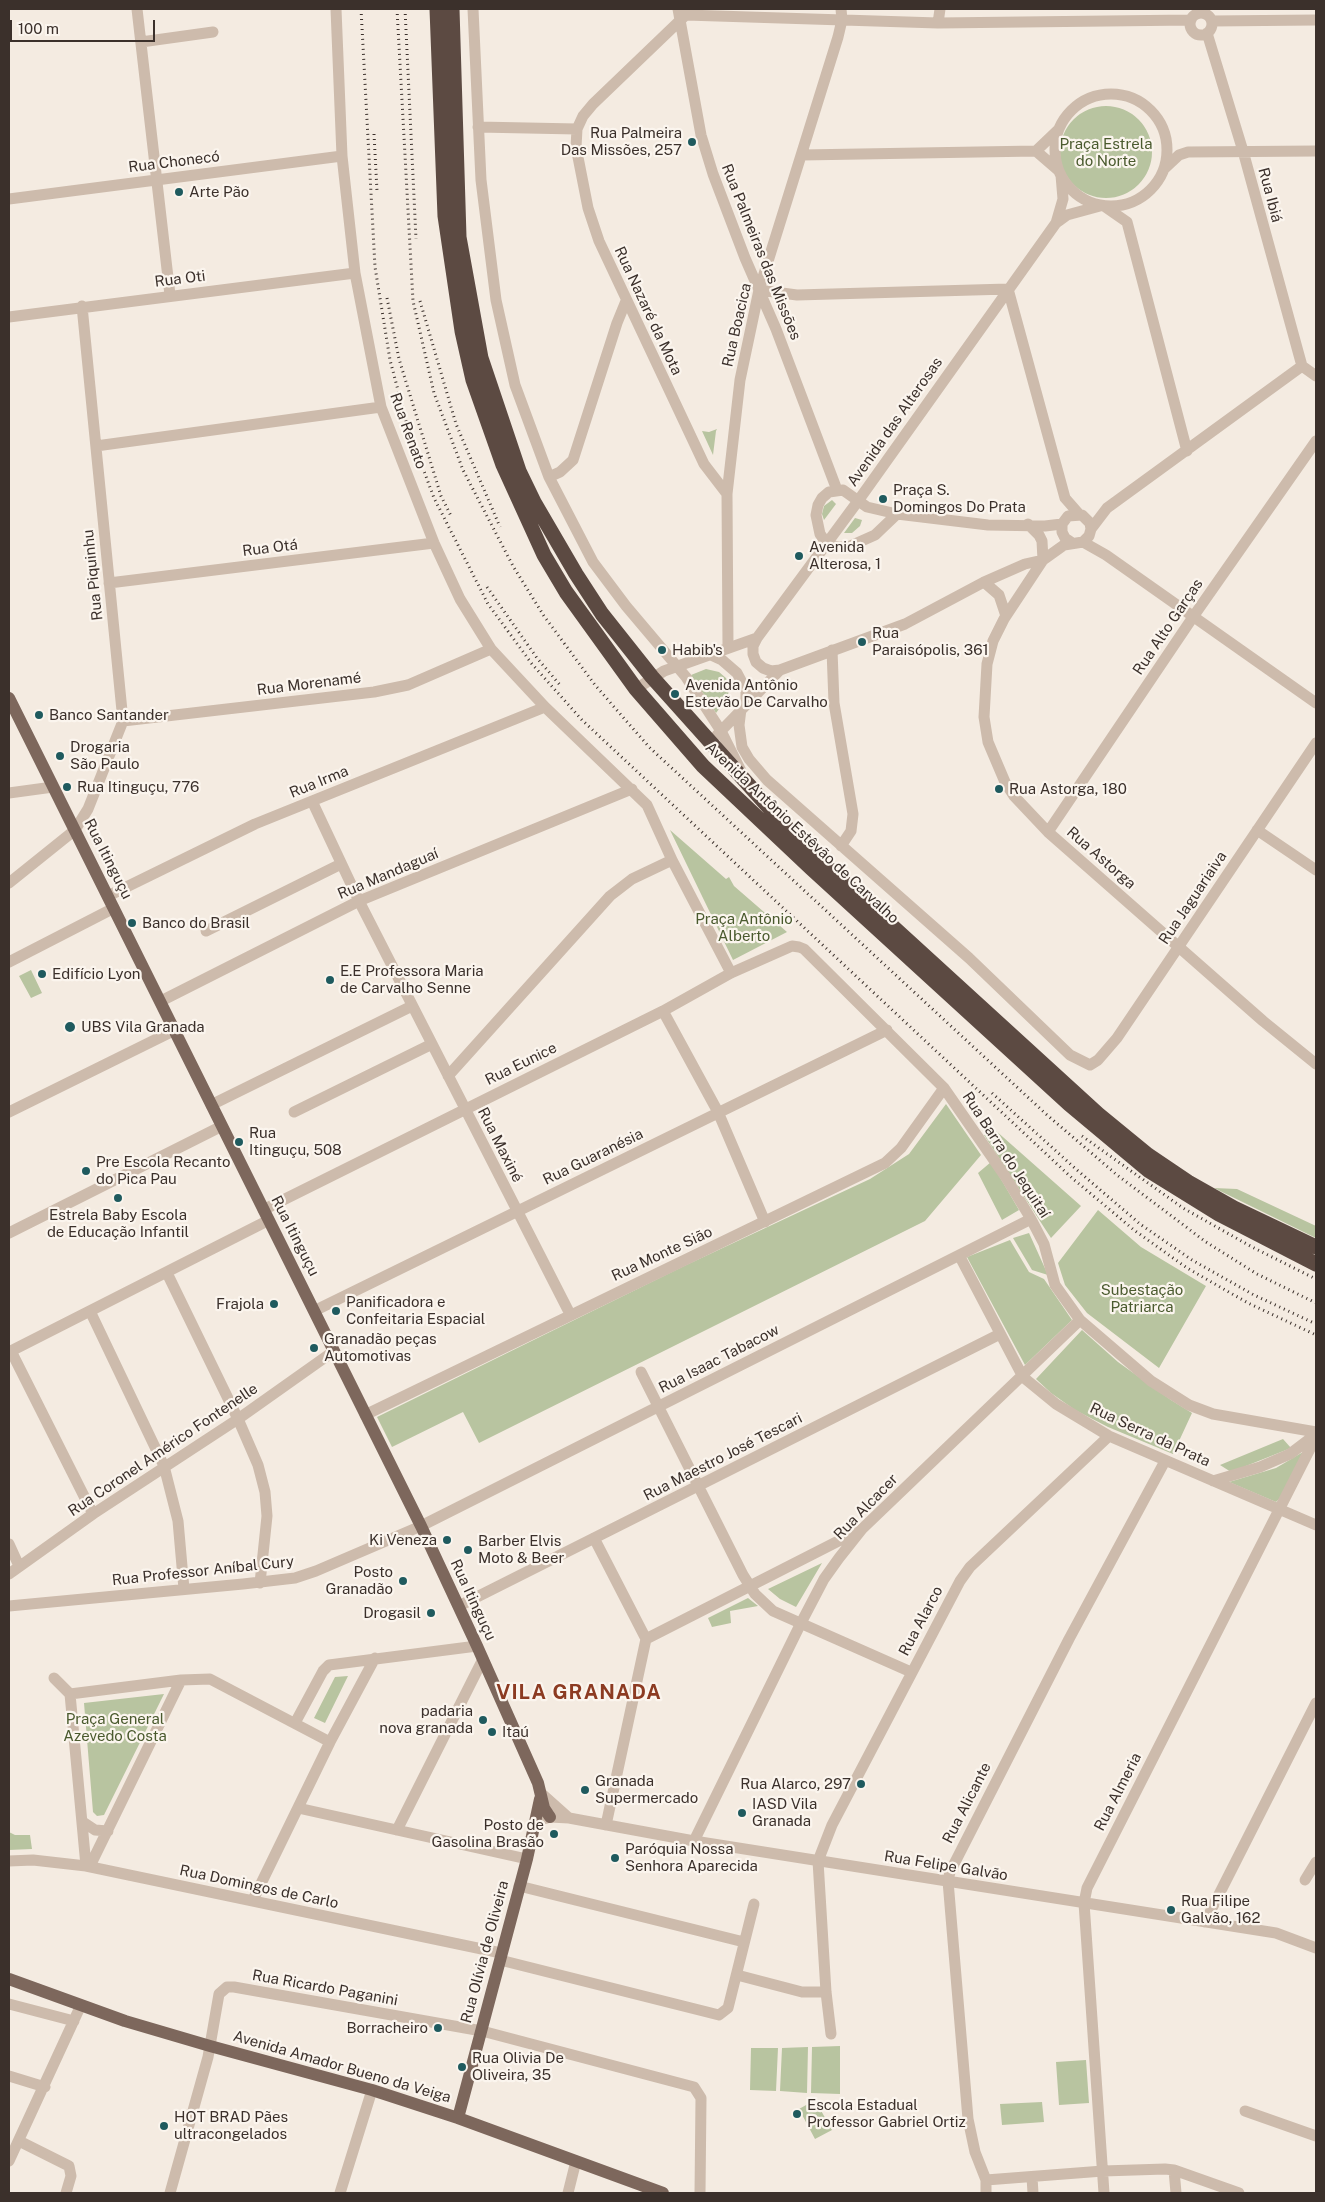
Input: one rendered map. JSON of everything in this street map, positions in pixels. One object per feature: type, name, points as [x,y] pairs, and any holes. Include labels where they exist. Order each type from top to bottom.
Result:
[{"type":"highway","name":"Avenida Antônio Estêvão de Carvalho","points":[[437,9],[445,216],[453,280],[473,380],[503,465],[544,556],[566,592],[636,689],[703,766],[741,804],[1105,1135],[1148,1170],[1219,1214],[1316,1264]]},
{"type":"highway","name":"Avenida Antônio Estêvão de Carvalho","points":[[452,9],[459,237],[481,358],[516,462],[534,502],[602,614],[652,677],[715,736],[748,786],[799,841],[1091,1107],[1141,1150],[1188,1182],[1234,1208],[1316,1247]]},
{"type":"highway","points":[[658,715],[695,742],[715,736]]},
{"type":"main road","name":"Rua Itinguçu","points":[[9,698],[421,1526],[478,1646],[540,1793],[544,1808],[550,1817]]},
{"type":"main road","name":"Rua Olívia de Oliveira","points":[[458,2118],[537,1821],[540,1793]]},
{"type":"main road","name":"Avenida Amador Bueno da Veiga","points":[[9,1979],[81,2005],[210,2046],[372,2090],[458,2118],[663,2193]]},
{"type":"street","points":[[137,9],[170,295]]},
{"type":"street","name":"Rua Renato","points":[[336,9],[342,156],[355,273],[381,407],[434,543],[460,599],[491,649],[546,707],[632,789]]},
{"type":"street","name":"Avenida Antônio Estêvão de Carvalho","points":[[473,9],[478,127],[486,226],[504,337],[515,385],[549,477],[593,562],[626,606],[677,666],[715,736]]},
{"type":"street","points":[[938,23],[940,9]]},
{"type":"street","points":[[478,127],[577,129],[583,116],[593,104],[684,13],[841,15],[938,23],[1191,20],[1197,14],[1316,20]]},
{"type":"street","name":"Rua Palmeiras das Missões","points":[[684,13],[701,135],[716,182],[837,490]]},
{"type":"street","points":[[1191,20],[1194,32],[1200,35],[1208,33],[1212,28],[1206,14]]},
{"type":"street","name":"Rua Boacica","points":[[728,647],[727,494],[738,389],[759,290],[802,155],[841,15]]},
{"type":"street","points":[[141,42],[213,32]]},
{"type":"street","name":"Rua Ibiá","points":[[1208,33],[1243,151],[1302,366]]},
{"type":"street","points":[[802,155],[1036,151],[1058,130],[1063,120],[1075,106],[1091,97],[1110,94],[1128,97],[1144,105],[1175,145],[1188,152]]},
{"type":"street","points":[[1161,125],[1166,144],[1163,170]]},
{"type":"street","name":"Rua Nazaré da Mota","points":[[577,129],[576,147],[588,208],[599,241],[704,464],[727,494]]},
{"type":"street","points":[[1058,130],[1055,156],[1060,173]]},
{"type":"street","points":[[1036,151],[1060,173],[1077,195],[1103,206],[1127,222],[1187,451]]},
{"type":"street","points":[[1103,206],[1121,205],[1141,197],[1153,188],[1163,170],[1179,155],[1188,152],[1316,151]]},
{"type":"street","name":"Rua Chonecó","points":[[9,199],[342,156]]},
{"type":"street","name":"Avenida das Alterosas","points":[[757,638],[858,501],[1056,223],[1062,207],[1060,173]]},
{"type":"street","points":[[1127,222],[1141,197]]},
{"type":"street","name":"Avenida das Alterosas","points":[[1056,223],[1067,215],[1103,206]]},
{"type":"street","name":"Rua Oti","points":[[9,317],[82,306],[355,273]]},
{"type":"street","points":[[759,290],[797,295],[1008,289],[1066,498],[1062,532],[1065,538],[1071,542],[1083,542],[1106,555],[1316,703]]},
{"type":"street","points":[[549,477],[560,472],[573,460],[617,322],[626,301]]},
{"type":"street","name":"Rua Piquinhu","points":[[75,830],[91,802],[123,721],[82,306]]},
{"type":"street","points":[[1083,542],[1107,508],[1302,366],[1316,376]]},
{"type":"street","points":[[96,446],[381,407]]},
{"type":"street","name":"Rua Alto Garças","points":[[1048,832],[1193,617],[1316,441]]},
{"type":"street","points":[[897,514],[875,535],[861,542],[843,547],[827,544],[820,534],[816,515],[822,498],[829,492],[837,490],[850,494],[867,507],[897,514],[988,524],[1045,526],[1063,522],[1074,514],[1107,508]]},
{"type":"street","points":[[1066,498],[1090,523],[1091,530],[1106,555]]},
{"type":"street","points":[[1028,524],[1039,535],[1042,542],[1044,560]]},
{"type":"street","points":[[757,638],[753,654],[756,662],[763,668],[771,671],[780,670],[905,624],[984,582],[1026,564],[1044,560],[1071,542]]},
{"type":"street","name":"Rua Otá","points":[[109,583],[434,543]]},
{"type":"street","name":"Rua Astorga","points":[[1044,560],[1006,616],[993,641],[987,664],[984,717],[988,742],[1005,782],[1014,796],[1048,832],[1316,1064]]},
{"type":"street","points":[[984,582],[999,595],[1006,616]]},
{"type":"street","points":[[636,689],[652,677],[677,666],[757,638]]},
{"type":"street","name":"Rua Morenamé","points":[[123,721],[383,690],[408,685],[491,649]]},
{"type":"street","points":[[832,650],[834,702],[852,814],[851,831],[841,846]]},
{"type":"street","points":[[709,654],[722,660],[737,673],[746,690],[743,706]]},
{"type":"street","points":[[715,736],[780,670]]},
{"type":"street","name":"Avenida Antônio Estêvão de Carvalho","points":[[743,706],[740,736],[742,747],[749,760],[767,780],[969,958],[1070,1056],[1090,1065]]},
{"type":"street","name":"Rua Irma","points":[[9,962],[111,902],[256,824],[546,707]]},
{"type":"street","name":"Rua Jaguariaiva","points":[[1090,1065],[1098,1060],[1117,1038],[1316,743]]},
{"type":"street","points":[[9,793],[53,787]]},
{"type":"street","points":[[632,789],[652,813],[672,860],[731,973]]},
{"type":"street","name":"Rua Mandaguaí","points":[[161,1001],[359,901],[632,789]]},
{"type":"street","name":"Rua Maxiné","points":[[312,801],[359,901],[570,1314]]},
{"type":"street","points":[[9,883],[75,830]]},
{"type":"street","points":[[1257,830],[1316,870]]},
{"type":"street","points":[[448,1076],[610,896],[632,879],[672,860]]},
{"type":"street","points":[[206,931],[341,864]]},
{"type":"street","name":"Rua Eunice","points":[[10,1351],[167,1273],[266,1215],[465,1108],[663,1011],[731,973],[792,946]]},
{"type":"street","name":"Rua Barra do Jequitaí","points":[[792,946],[804,949],[944,1088],[1005,1176],[1031,1219],[1044,1244],[1055,1285],[1080,1320],[1151,1381],[1189,1405],[1213,1414],[1316,1434]]},
{"type":"street","points":[[211,1105],[412,1006]]},
{"type":"street","points":[[663,1011],[718,1112],[765,1222]]},
{"type":"street","points":[[9,1112],[175,1030]]},
{"type":"street","name":"Rua Guaranésia","points":[[314,1311],[887,1030]]},
{"type":"street","points":[[294,1112],[432,1044]]},
{"type":"street","name":"Rua Monte Sião","points":[[365,1414],[885,1163],[900,1148],[944,1088]]},
{"type":"street","points":[[9,1232],[222,1126]]},
{"type":"street","name":"Rua Isaac Tabacow","points":[[421,1526],[1031,1219]]},
{"type":"street","name":"Rua Serra da Prata","points":[[959,1255],[1023,1377],[1068,1412],[1109,1436],[1316,1526]]},
{"type":"street","points":[[167,1273],[238,1419],[258,1465],[265,1492],[267,1516],[260,1582]]},
{"type":"street","points":[[90,1311],[164,1466],[178,1521],[184,1589]]},
{"type":"street","name":"Rua Alcacer","points":[[694,1841],[824,1579],[862,1529],[1023,1377],[1080,1320]]},
{"type":"street","name":"Rua Maestro José Tescari","points":[[458,1606],[1000,1334]]},
{"type":"street","points":[[10,1351],[93,1514]]},
{"type":"street","name":"Rua Coronel Américo Fontenelle","points":[[9,1574],[93,1514],[238,1419],[334,1351]]},
{"type":"street","points":[[641,1372],[748,1586],[773,1611],[911,1672]]},
{"type":"street","points":[[1213,1481],[1260,1467],[1290,1454],[1316,1434]]},
{"type":"street","name":"Rua Almeria","points":[[1104,2193],[1084,1903],[1091,1876],[1281,1510],[1316,1434]]},
{"type":"street","name":"Rua Alarco","points":[[818,1861],[832,1825],[954,1590],[970,1567],[1109,1436]]},
{"type":"street","name":"Rua Alicante","points":[[986,2193],[986,2180],[976,2152],[968,2119],[948,1881],[956,1857],[1069,1639],[1165,1461]]},
{"type":"street","name":"Rua Professor Aníbal Cury","points":[[9,1606],[295,1578],[316,1571],[421,1526]]},
{"type":"street","points":[[646,1639],[862,1529]]},
{"type":"street","points":[[594,1538],[646,1639],[606,1825]]},
{"type":"street","points":[[9,1544],[20,1566]]},
{"type":"street","points":[[295,1723],[323,1672],[329,1665],[478,1646]]},
{"type":"street","points":[[252,1900],[330,1742],[375,1658]]},
{"type":"street","points":[[397,1830],[483,1659]]},
{"type":"street","points":[[54,1678],[70,1694],[88,1866]]},
{"type":"street","points":[[70,1694],[181,1680],[203,1679],[214,1681],[330,1742]]},
{"type":"street","points":[[88,1866],[108,1830],[181,1680]]},
{"type":"street","points":[[1205,1922],[1316,1703]]},
{"type":"street","points":[[540,1793],[569,1818]]},
{"type":"street","points":[[298,1808],[527,1859]]},
{"type":"street","name":"Rua Felipe Galvão","points":[[537,1821],[550,1817],[569,1818],[694,1841],[1276,1933],[1316,1948]]},
{"type":"street","points":[[82,1822],[95,1830],[108,1830]]},
{"type":"street","name":"Rua Domingos de Carlo","points":[[9,1861],[33,1860],[88,1866],[252,1900],[501,1957],[719,2015],[728,2008],[737,1975]]},
{"type":"street","points":[[818,1861],[826,1992],[831,2034]]},
{"type":"street","points":[[1305,1880],[1316,1862]]},
{"type":"street","points":[[519,1886],[744,1942]]},
{"type":"street","points":[[754,1904],[737,1975],[802,1992],[826,1992]]},
{"type":"street","name":"Rua Ricardo Paganini","points":[[210,2046],[219,1994],[227,1987],[482,2031]]},
{"type":"street","points":[[9,2004],[74,2021]]},
{"type":"street","points":[[9,2161],[45,2087],[81,2005]]},
{"type":"street","points":[[482,2031],[694,2087],[701,2098],[700,2193]]},
{"type":"street","points":[[170,2193],[189,2131],[210,2046]]},
{"type":"street","points":[[9,2076],[45,2087]]},
{"type":"street","points":[[340,2193],[372,2090]]},
{"type":"street","points":[[1244,2111],[1316,2136]]},
{"type":"street","points":[[19,2141],[69,2166],[72,2176],[66,2193]]},
{"type":"street","points":[[568,2193],[576,2161]]},
{"type":"street","points":[[986,2180],[1102,2171],[1174,2170],[1238,2193]]},
{"type":"street","points":[[1174,2170],[1176,2193]]},
{"type":"street","points":[[1032,2177],[1033,2193]]},
{"type":"green space","name":"Praça Estrela do Norte","points":[[1106,106],[1124,109],[1139,119],[1149,134],[1152,152],[1149,170],[1139,185],[1124,195],[1106,198],[1088,195],[1073,185],[1063,170],[1060,152],[1063,134],[1073,119],[1088,109]]},
{"type":"green space","points":[[717,429],[713,455],[702,431],[709,432]]},
{"type":"green space","points":[[832,500],[836,504],[824,520],[822,514],[824,506]]},
{"type":"green space","points":[[855,518],[862,520],[860,526],[852,533],[844,533]]},
{"type":"green space","points":[[706,669],[719,672],[726,678],[729,687],[728,697],[716,713],[691,675]]},
{"type":"green space","name":"Praça Antônio Alberto","points":[[670,830],[726,879],[729,877],[734,886],[787,932],[733,960]]},
{"type":"green space","points":[[31,970],[42,993],[31,998],[19,976]]},
{"type":"green space","points":[[946,1104],[981,1155],[925,1221],[479,1443],[463,1412],[392,1447],[377,1417],[682,1267],[870,1179],[909,1154]]},
{"type":"green space","points":[[995,1130],[1081,1206],[1051,1238],[984,1135]]},
{"type":"green space","points":[[991,1162],[1019,1210],[1002,1220],[978,1173]]},
{"type":"green space","points":[[1214,1188],[1237,1189],[1316,1226],[1316,1238]]},
{"type":"green space","name":"Subestação Patriarca","points":[[1098,1210],[1141,1247],[1206,1286],[1159,1368],[1087,1313],[1065,1285],[1058,1263]]},
{"type":"green space","points":[[1029,1233],[1048,1275],[1032,1270],[1013,1238]]},
{"type":"green space","points":[[1010,1240],[1029,1272],[1044,1279],[1072,1320],[1025,1365],[967,1257]]},
{"type":"green space","points":[[1082,1330],[1118,1362],[1192,1413],[1173,1454],[1108,1427],[1075,1410],[1051,1393],[1036,1379]]},
{"type":"green space","points":[[1283,1439],[1291,1448],[1231,1472],[1220,1465]]},
{"type":"green space","points":[[1303,1452],[1280,1498],[1276,1502],[1229,1482],[1276,1468]]},
{"type":"green space","points":[[822,1563],[796,1607],[780,1599],[768,1589]]},
{"type":"green space","points":[[748,1598],[758,1606],[730,1611],[731,1623],[712,1627],[708,1618]]},
{"type":"green space","points":[[348,1676],[325,1723],[314,1718],[335,1677]]},
{"type":"green space","name":"Praça General Azevedo Costa","points":[[164,1694],[104,1815],[97,1816],[93,1812],[84,1703]]},
{"type":"green space","points":[[9,1832],[15,1835],[30,1835],[32,1849],[9,1850]]},
{"type":"green space","points":[[840,2046],[840,2094],[811,2093],[812,2047]]},
{"type":"green space","points":[[808,2047],[807,2093],[780,2091],[782,2048]]},
{"type":"green space","points":[[751,2048],[778,2048],[776,2091],[750,2090]]},
{"type":"green space","points":[[1086,2060],[1089,2103],[1059,2105],[1056,2062]]},
{"type":"green space","points":[[815,2100],[832,2130],[815,2139],[799,2109]]},
{"type":"green space","points":[[1042,2102],[1044,2122],[1002,2125],[1000,2104]]},
{"type":"railway","points":[[361,9],[375,267],[390,360],[408,428],[434,498],[488,604],[532,664],[582,720],[1072,1178],[1134,1230],[1187,1268],[1248,1303],[1316,1335]]},
{"type":"railway","points":[[397,9],[413,301],[434,393],[463,470],[513,566],[544,616],[595,685],[649,747],[1046,1114],[1117,1175],[1206,1242],[1257,1274],[1316,1303]]},
{"type":"railway","points":[[405,9],[416,239]]},
{"type":"railway","points":[[374,134],[377,191]]},
{"type":"railway","points":[[387,298],[399,359],[441,496],[451,516]]},
{"type":"railway","points":[[420,301],[456,424],[500,527]]},
{"type":"railway","points":[[487,587],[537,658],[560,685]]},
{"type":"railway","points":[[992,1093],[1140,1224],[1192,1260],[1254,1295],[1316,1324]]},
{"type":"railway","points":[[1082,1136],[1183,1208],[1252,1247],[1316,1279]]},
{"type":"place","name":"Rua Palmeira Das Missões, 257","points":[[692,142]]},
{"type":"place","name":"Arte Pão","points":[[179,192]]},
{"type":"place","name":"Praça S. Domingos Do Prata","points":[[883,499]]},
{"type":"place","name":"Avenida Alterosa, 1","points":[[799,556]]},
{"type":"place","name":"Rua Paraisópolis, 361","points":[[862,642]]},
{"type":"place","name":"Habib's","points":[[662,650]]},
{"type":"place","name":"Avenida Antônio Estevão De Carvalho","points":[[675,694]]},
{"type":"place","name":"Banco Santander","points":[[39,715]]},
{"type":"place","name":"Drogaria São Paulo","points":[[60,756]]},
{"type":"place","name":"Rua Itinguçu, 776","points":[[67,787]]},
{"type":"place","name":"Rua Astorga, 180","points":[[999,789]]},
{"type":"place","name":"Banco do Brasil","points":[[132,923]]},
{"type":"place","name":"Edifício Lyon","points":[[42,974]]},
{"type":"place","name":"E.E Professora Maria de Carvalho Senne","points":[[330,980]]},
{"type":"place","name":"UBS Vila Granada","points":[[70,1027]]},
{"type":"place","name":"Rua Itinguçu, 508","points":[[239,1142]]},
{"type":"place","name":"Pre Escola Recanto do Pica Pau","points":[[86,1171]]},
{"type":"place","name":"Estrela Baby Escola de Educação Infantil","points":[[118,1198]]},
{"type":"place","name":"Frajola","points":[[274,1304]]},
{"type":"place","name":"Panificadora e Confeitaria Espacial","points":[[336,1311]]},
{"type":"place","name":"Granadão peças Automotivas","points":[[314,1348]]},
{"type":"place","name":"Ki Veneza","points":[[447,1540]]},
{"type":"place","name":"Barber Elvis Moto & Beer","points":[[468,1550]]},
{"type":"place","name":"Posto Granadão","points":[[403,1581]]},
{"type":"place","name":"Drogasil","points":[[431,1613]]},
{"type":"place","name":"padaria nova granada","points":[[483,1720]]},
{"type":"place","name":"Itaú","points":[[492,1732]]},
{"type":"place","name":"Rua Alarco, 297","points":[[861,1784]]},
{"type":"place","name":"Granada Supermercado","points":[[585,1790]]},
{"type":"place","name":"IASD Vila Granada","points":[[742,1813]]},
{"type":"place","name":"Posto de Gasolina Brasão","points":[[554,1834]]},
{"type":"place","name":"Paróquia Nossa Senhora Aparecida","points":[[615,1858]]},
{"type":"place","name":"Rua Filipe Galvão, 162","points":[[1171,1910]]},
{"type":"place","name":"Borracheiro","points":[[438,2028]]},
{"type":"place","name":"Rua Olivia De Oliveira, 35","points":[[462,2067]]},
{"type":"place","name":"Escola Estadual Professor Gabriel Ortiz","points":[[797,2114]]},
{"type":"place","name":"HOT BRAD Pães ultracongelados","points":[[164,2126]]},
{"type":"district","name":"VILA GRANADA","points":[[579,1693]]}]
